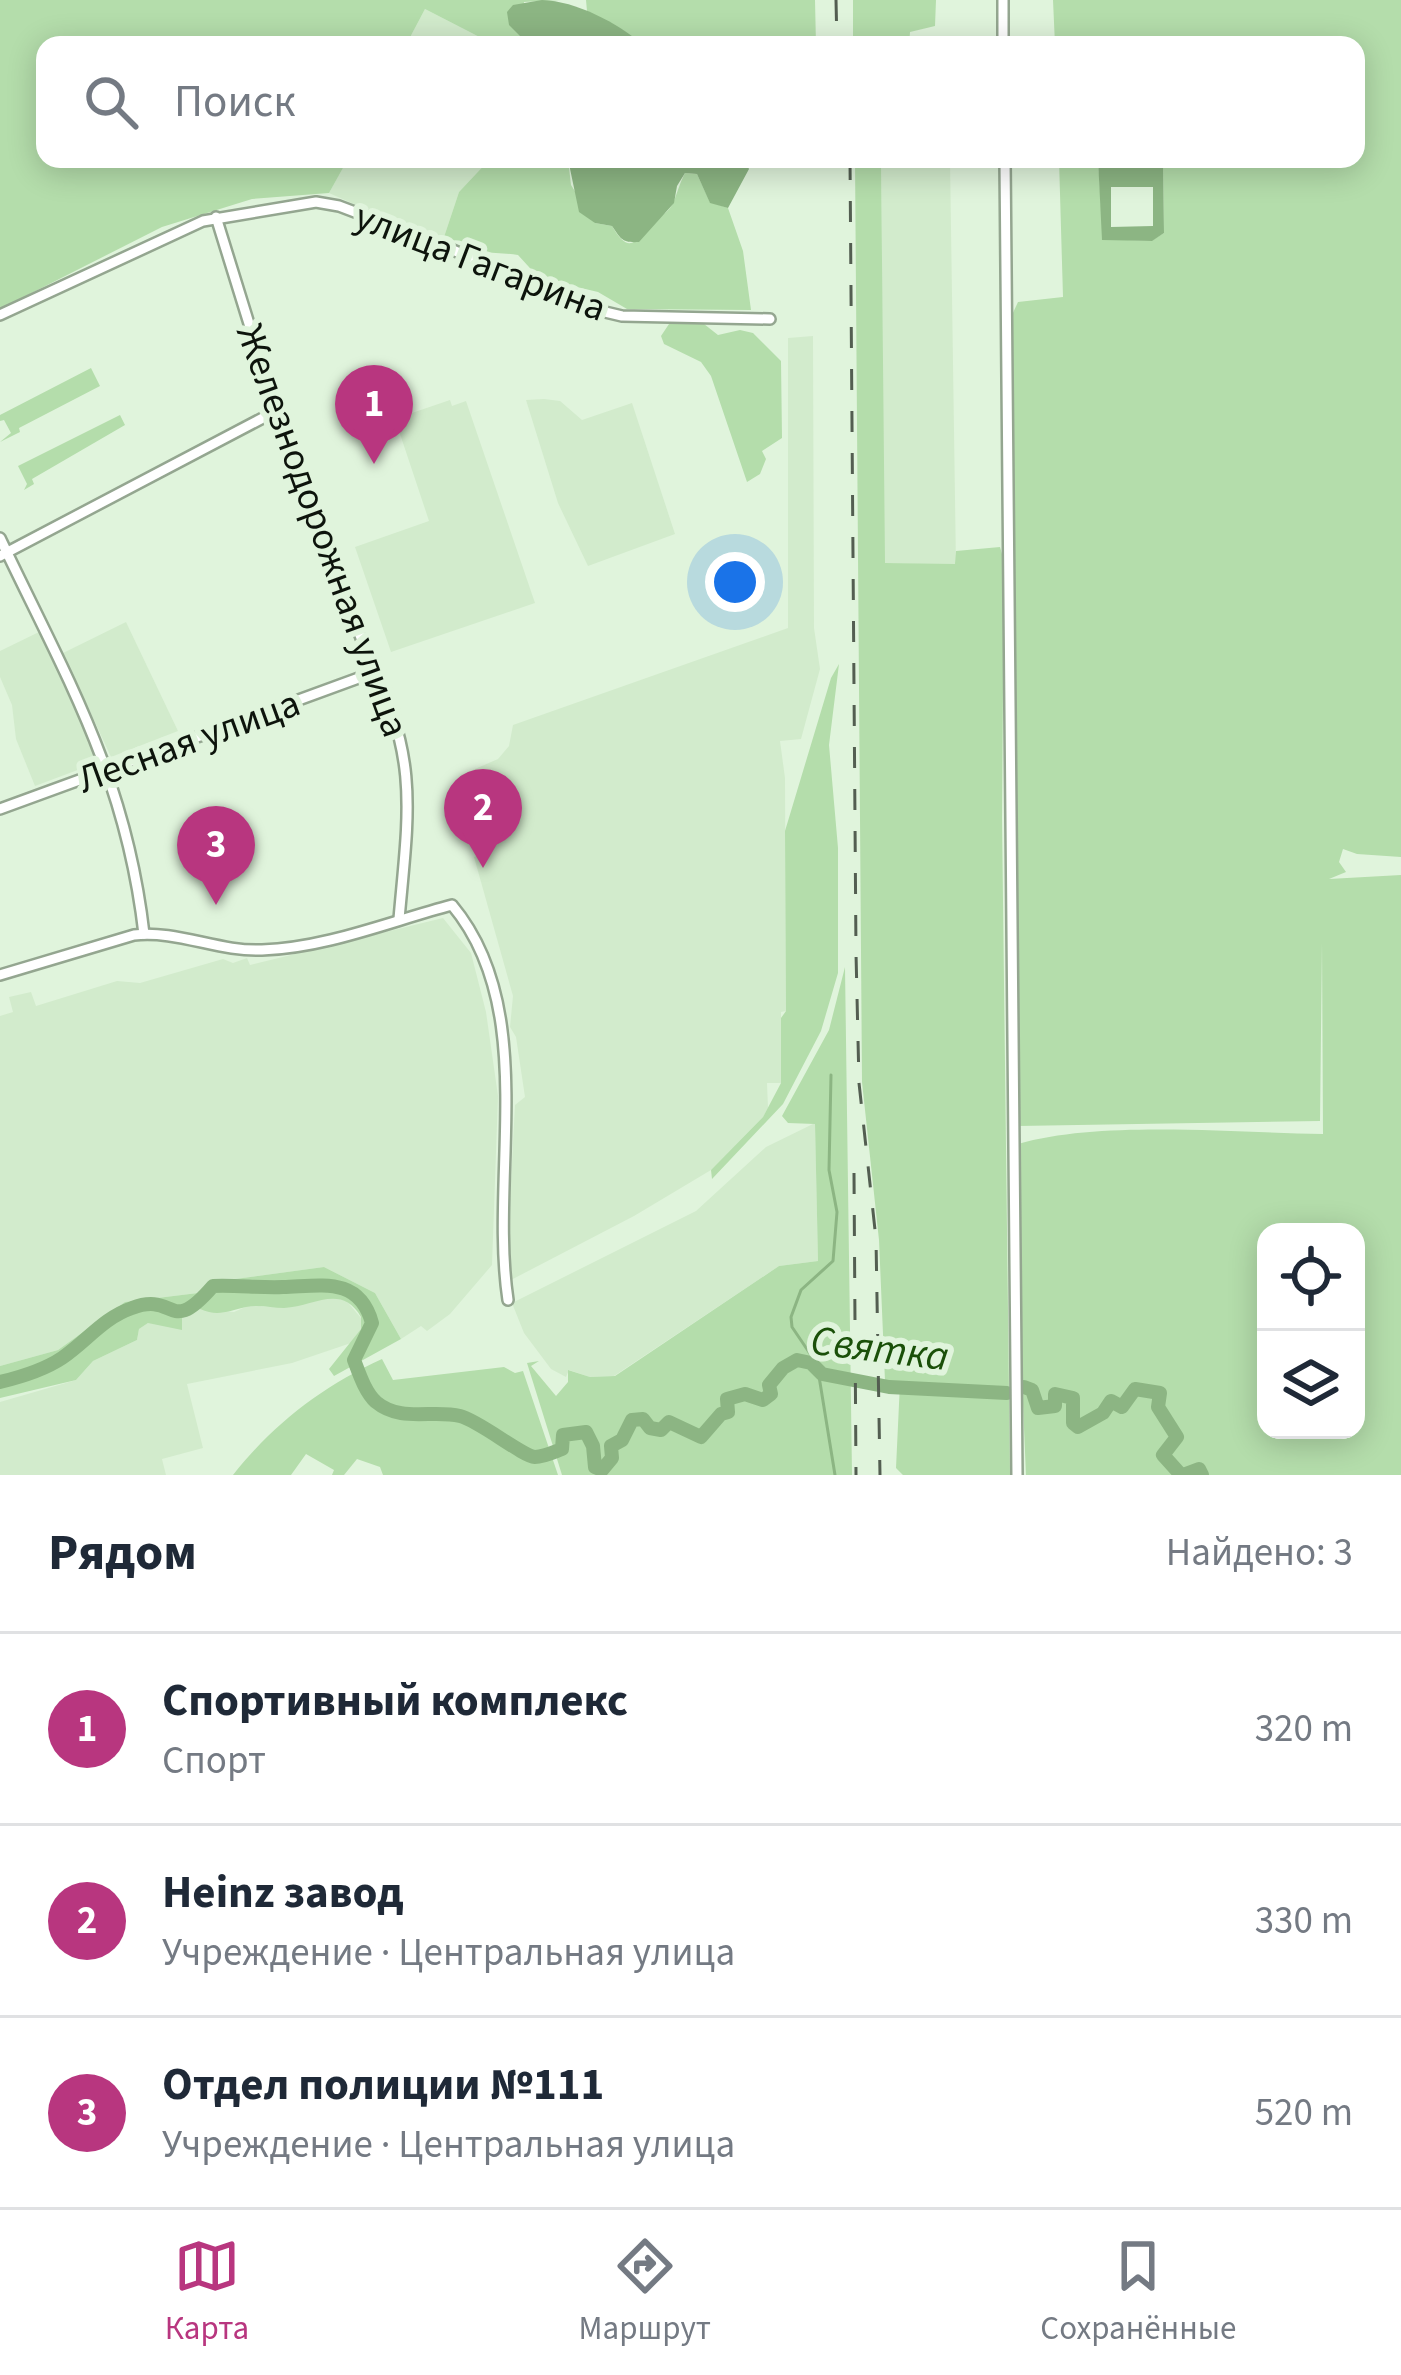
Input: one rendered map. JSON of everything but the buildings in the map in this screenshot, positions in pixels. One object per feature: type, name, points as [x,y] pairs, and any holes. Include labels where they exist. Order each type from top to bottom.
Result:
[{"type":"street","points":[[1004,0],[1004,36]]},
{"type":"street","points":[[1005,168],[1017,1475]]},
{"type":"street","name":"улица Гагарина","points":[[0,315],[125,254],[216,217],[304,202],[339,206],[584,307],[622,316],[770,319]]},
{"type":"street","name":"Железнодорожная улица","points":[[216,217],[276,411],[375,672],[389,697],[409,780],[399,919]]},
{"type":"street","points":[[3,554],[276,411]]},
{"type":"street","points":[[0,538],[3,554],[46,626],[109,770],[130,840],[144,934]]},
{"type":"street","name":"Лесная улица","points":[[0,809],[375,672]]},
{"type":"street","points":[[0,975],[144,934],[259,951],[330,939],[452,905],[487,960],[506,1080],[500,1250],[508,1300]]},
{"type":"shaded area","points":[[0,0],[561,0],[524,2],[522,36],[478,36],[425,9],[411,36],[36,36],[36,168],[343,168],[329,193],[252,199],[162,227],[0,309]]},
{"type":"shaded area","points":[[542,0],[569,4],[631,36],[520,36],[509,25],[507,12],[513,5]]},
{"type":"shaded area","points":[[586,0],[815,0],[816,36],[628,36],[587,11]]},
{"type":"shaded area","points":[[853,0],[936,0],[935,26],[910,32],[910,36],[853,36]]},
{"type":"shaded area","points":[[1053,0],[1401,0],[1401,857],[1343,849],[1339,862],[1346,872],[1329,879],[1401,875],[1401,1475],[1026,1475],[1015,1216],[1018,1144],[1128,1130],[1323,1134],[1322,942],[1320,1121],[1018,1126],[1012,315],[1018,302],[1063,297],[1059,168],[1099,168],[1103,239],[1151,241],[1164,233],[1163,168],[1365,168],[1365,36],[1055,36]]},
{"type":"shaded area","points":[[425,9],[478,36],[411,36]]},
{"type":"shaded area","points":[[343,168],[482,168],[459,192],[442,243],[329,193]]},
{"type":"shaded area","points":[[482,168],[569,168],[571,185],[595,223],[612,226],[628,243],[671,207],[685,173],[697,174],[710,202],[728,208],[743,251],[751,310],[627,309],[598,292],[539,278],[518,255],[483,251],[460,241],[442,243],[459,192]]},
{"type":"shaded area","points":[[570,168],[749,169],[728,208],[710,203],[697,174],[685,173],[674,203],[639,242],[622,239],[612,226],[595,223],[579,212]]},
{"type":"shaded area","points":[[855,168],[881,168],[885,563],[955,564],[956,551],[1000,547],[1004,561],[1002,818],[1010,1475],[903,1475],[896,1468],[900,1383],[885,1381],[879,1240],[862,1082]]},
{"type":"shaded area","points":[[881,168],[950,168],[956,565],[884,563]]},
{"type":"shaded area","points":[[1098,168],[1163,168],[1164,233],[1152,241],[1102,240]],"holes":[[[1111,187],[1153,187],[1153,226],[1111,227]]]},
{"type":"shaded area","points":[[671,321],[704,324],[718,335],[740,330],[753,333],[781,361],[782,438],[762,451],[766,459],[760,474],[747,482],[711,376],[701,362],[664,344],[661,336]]},
{"type":"shaded area","points":[[813,336],[814,628],[820,669],[801,739],[780,741],[785,778],[786,1011],[781,1012],[781,1083],[767,1083],[768,1108],[763,1117],[711,1170],[509,1281],[515,1105],[525,1097],[516,1037],[510,1027],[513,996],[474,857],[490,852],[477,800],[461,775],[498,759],[509,746],[513,725],[788,628],[788,338]]},
{"type":"shaded area","points":[[91,368],[100,386],[0,442],[11,433],[0,415]]},
{"type":"shaded area","points":[[450,400],[452,406],[466,401],[535,603],[391,652],[355,547],[429,521],[393,413],[407,408],[409,414]]},
{"type":"shaded area","points":[[526,400],[560,401],[582,420],[632,403],[675,534],[588,566],[558,503]]},
{"type":"shaded area","points":[[120,415],[125,425],[32,479],[34,484],[24,490],[27,484],[18,466]]},
{"type":"shaded area","points":[[126,622],[178,731],[111,757],[63,653]]},
{"type":"shaded area","points":[[39,632],[99,762],[35,786],[16,739],[12,705],[0,677],[0,651]]},
{"type":"shaded area","points":[[839,664],[829,745],[838,848],[838,973],[821,1031],[783,1104],[712,1179],[711,1170],[763,1117],[781,1083],[781,1018],[786,1011],[785,831]]},
{"type":"shaded area","points":[[443,918],[471,953],[486,1012],[498,1096],[492,1265],[450,1314],[427,1331],[421,1326],[401,1339],[375,1293],[324,1267],[214,1282],[198,1293],[125,1302],[58,1350],[0,1366],[0,1016],[13,1012],[9,997],[31,992],[36,1006],[117,981],[140,983],[223,959],[233,963],[247,958],[250,965]]},
{"type":"shaded area","points":[[845,967],[852,1475],[562,1475],[527,1363],[539,1361],[531,1366],[556,1396],[568,1382],[568,1370],[590,1377],[615,1376],[779,1266],[818,1261],[815,1124],[788,1123],[782,1116],[829,1030]]},
{"type":"shaded area","points":[[815,1123],[818,1261],[779,1266],[614,1376],[590,1377],[569,1370],[566,1377],[551,1369],[524,1333],[512,1303],[696,1211],[766,1147]]},
{"type":"shaded area","points":[[324,1267],[375,1293],[401,1339],[334,1376],[329,1369],[361,1329],[361,1317],[345,1301],[326,1299],[284,1308],[251,1306],[218,1313],[200,1309],[182,1318],[182,1330],[148,1323],[139,1329],[137,1340],[93,1361],[76,1380],[0,1398],[0,1366],[58,1350],[125,1302],[198,1293],[213,1282]]},
{"type":"shaded area","points":[[345,1299],[361,1318],[361,1329],[351,1343],[292,1363],[187,1384],[203,1448],[162,1459],[166,1475],[0,1475],[0,1402],[76,1380],[93,1361],[137,1340],[139,1329],[148,1323],[182,1318],[200,1309],[234,1312],[250,1305],[269,1307]]},
{"type":"shaded area","points":[[382,1359],[393,1380],[504,1367],[515,1373],[523,1371],[558,1475],[383,1475],[380,1467],[357,1459],[344,1475],[332,1475],[334,1470],[306,1454],[291,1475],[233,1475],[300,1408]]},
{"type":"waterway","points":[[831,1075],[829,1170],[837,1212],[833,1261],[801,1290],[791,1317],[792,1327],[817,1364],[835,1475]]},
{"type":"waterway","name":"Святка","points":[[0,1382],[55,1362],[132,1308],[147,1304],[188,1309],[213,1286],[324,1286],[348,1291],[366,1308],[372,1323],[354,1360],[376,1402],[406,1414],[460,1416],[535,1457],[562,1449],[563,1435],[586,1432],[595,1467],[602,1470],[612,1458],[611,1446],[622,1440],[632,1420],[643,1419],[650,1428],[661,1430],[669,1422],[701,1437],[728,1412],[727,1399],[745,1394],[763,1400],[771,1394],[769,1385],[783,1368],[797,1360],[811,1363],[822,1374],[889,1387],[1007,1393]]},
{"type":"waterway","name":"Святка","points":[[1024,1387],[1032,1390],[1038,1408],[1055,1406],[1055,1394],[1073,1398],[1073,1423],[1078,1427],[1103,1413],[1111,1401],[1122,1407],[1135,1389],[1160,1393],[1158,1407],[1177,1437],[1163,1455],[1181,1475]]},
{"type":"waterway","name":"Святка","points":[[1183,1475],[1199,1469],[1202,1475]]},
{"type":"railway","points":[[836,0],[837,36]]},
{"type":"railway","points":[[850,168],[856,953],[859,1083],[876,1239],[880,1475]]},
{"type":"railway","points":[[854,1173],[856,1475]]},
{"type":"place","name":"Спортивный комплекс","points":[[374,464]]},
{"type":"place","name":"Heinz завод","points":[[483,868]]},
{"type":"place","name":"Отдел полиции №111","points":[[216,905]]}]
